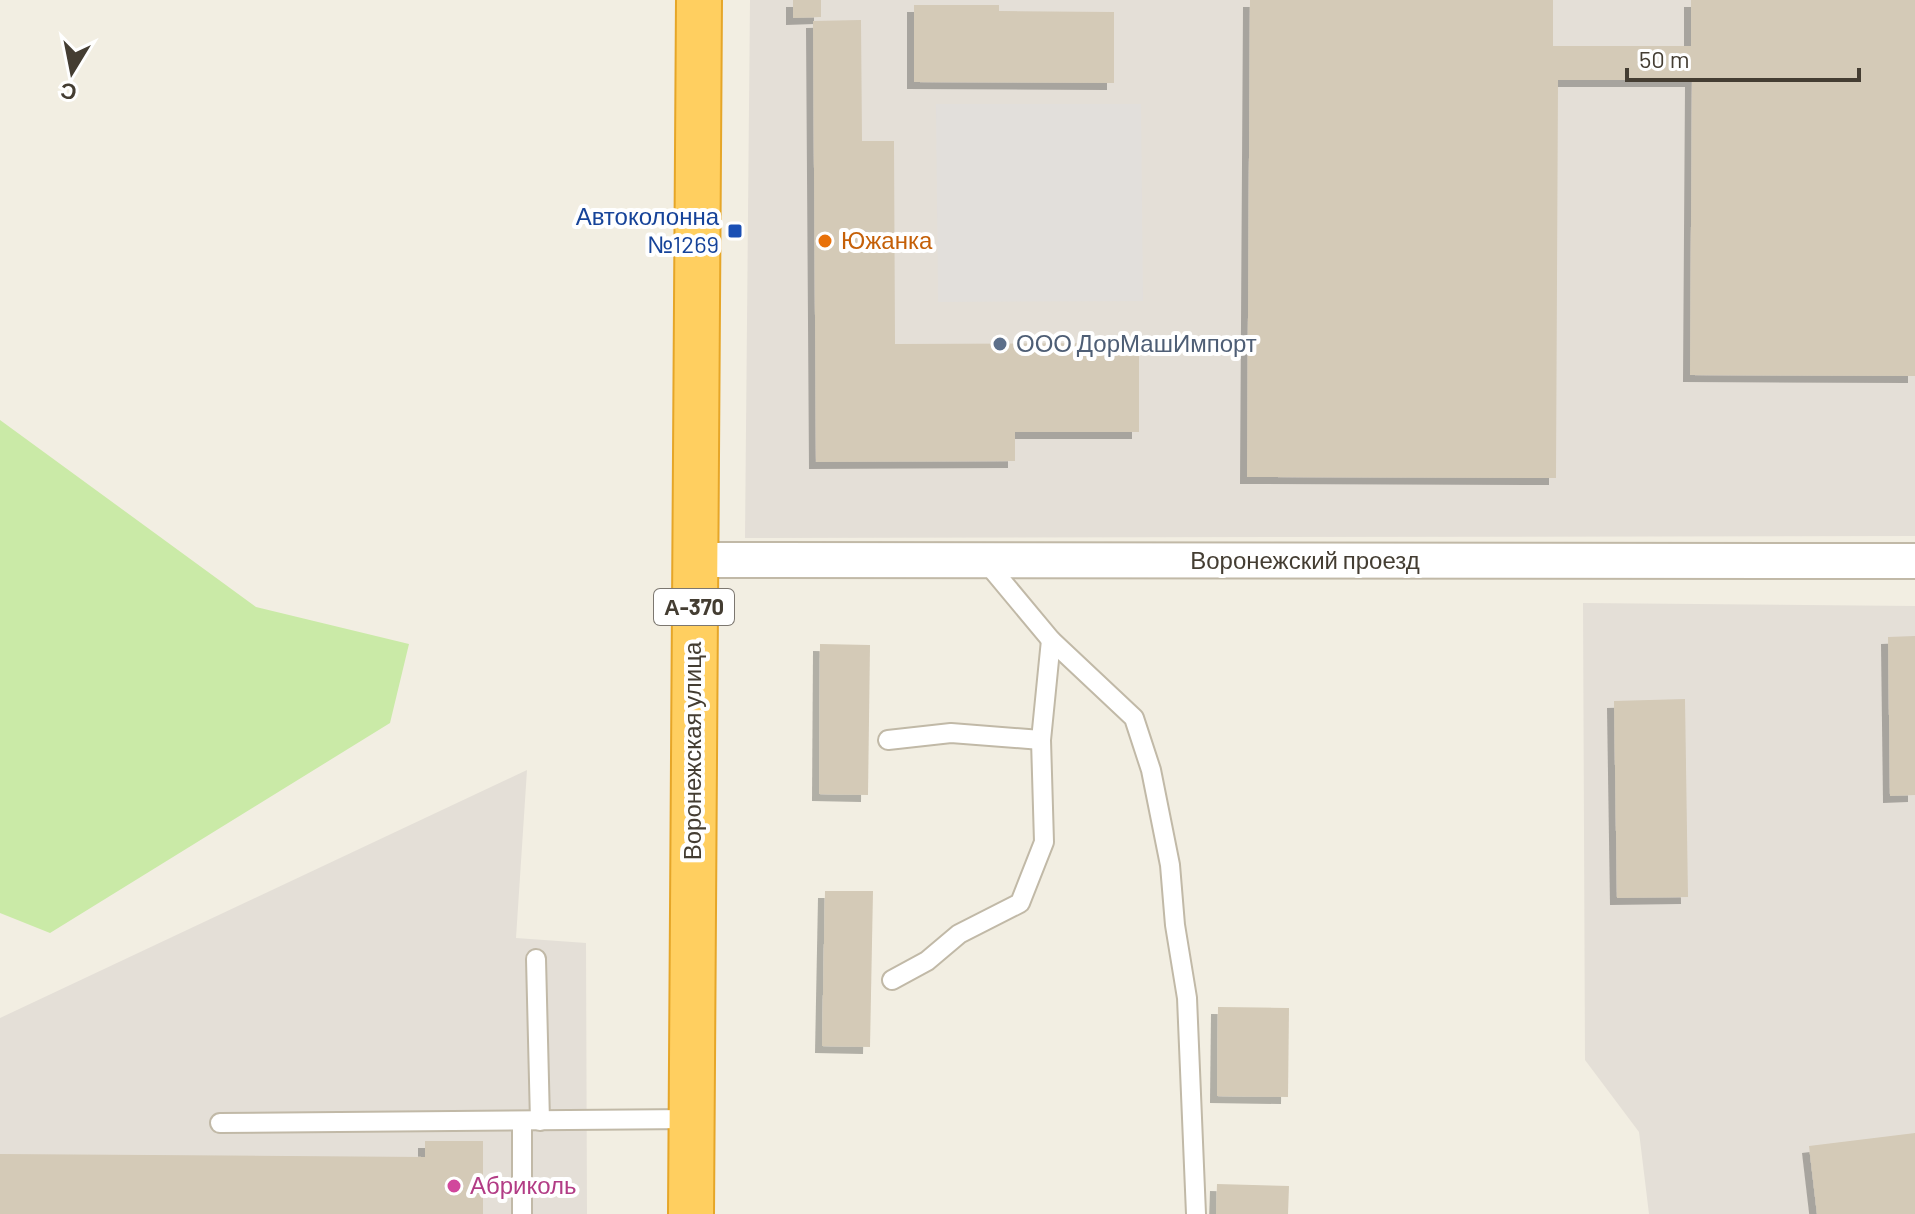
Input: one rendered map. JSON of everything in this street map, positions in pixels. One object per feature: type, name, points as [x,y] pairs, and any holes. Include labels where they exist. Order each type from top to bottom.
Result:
[{"type":"highway","name":"Воронежская улица","points":[[691,1214],[699,0]]},
{"type":"street","name":"Воронежский проезд","points":[[694,560],[1915,561]]},
{"type":"lane","points":[[986,562],[1051,640],[1134,718],[1151,770],[1170,865],[1175,925],[1187,998],[1196,1214]]},
{"type":"lane","points":[[892,980],[927,961],[959,934],[1020,903],[1044,842],[1041,740],[1051,640]]},
{"type":"lane","points":[[888,740],[951,733],[1041,740]]},
{"type":"lane","points":[[522,1214],[531,1121],[536,959]]},
{"type":"lane","points":[[220,1123],[691,1119]]},
{"type":"shaded area","points":[[750,0],[1915,0],[1915,536],[745,538]]},
{"type":"shaded area","points":[[936,104],[1141,104],[1143,301],[938,302]]},
{"type":"shaded area","points":[[1583,603],[1915,606],[1915,1214],[1649,1214],[1639,1132],[1585,1060]]},
{"type":"shaded area","points":[[527,770],[516,938],[586,943],[587,1214],[0,1214],[0,1018]]},
{"type":"green space","points":[[0,420],[256,607],[409,644],[390,723],[50,933],[0,913]]},
{"type":"building","points":[[793,0],[821,0],[821,17],[793,18]]},
{"type":"building","points":[[1250,0],[1553,0],[1553,46],[1691,46],[1691,0],[1915,0],[1915,376],[1690,375],[1692,80],[1558,80],[1556,478],[1247,477]]},
{"type":"building","points":[[914,5],[999,5],[999,11],[1114,12],[1114,83],[914,82]]},
{"type":"building","points":[[861,20],[862,141],[894,141],[895,344],[1139,343],[1139,432],[1015,432],[1015,461],[816,462],[813,21]]},
{"type":"building","points":[[1915,636],[1915,795],[1890,796],[1888,637]]},
{"type":"building","points":[[820,644],[870,645],[868,795],[819,794]]},
{"type":"building","points":[[1685,699],[1688,897],[1617,898],[1614,701]]},
{"type":"building","points":[[825,891],[873,891],[870,1047],[822,1046]]},
{"type":"building","points":[[1218,1007],[1289,1008],[1288,1097],[1217,1096]]},
{"type":"building","points":[[1915,1133],[1915,1214],[1817,1214],[1809,1146]]},
{"type":"building","points":[[425,1141],[483,1141],[483,1214],[0,1214],[0,1154],[425,1157]]},
{"type":"building","points":[[1217,1184],[1289,1186],[1288,1214],[1216,1214]]},
{"type":"place","name":"Автоколонна №1269","points":[[735,231]]},
{"type":"place","name":"Южанка","points":[[825,241]]},
{"type":"place","name":"ООО ДорМашИмпорт","points":[[1000,344]]},
{"type":"place","name":"Абриколь","points":[[454,1186]]}]
